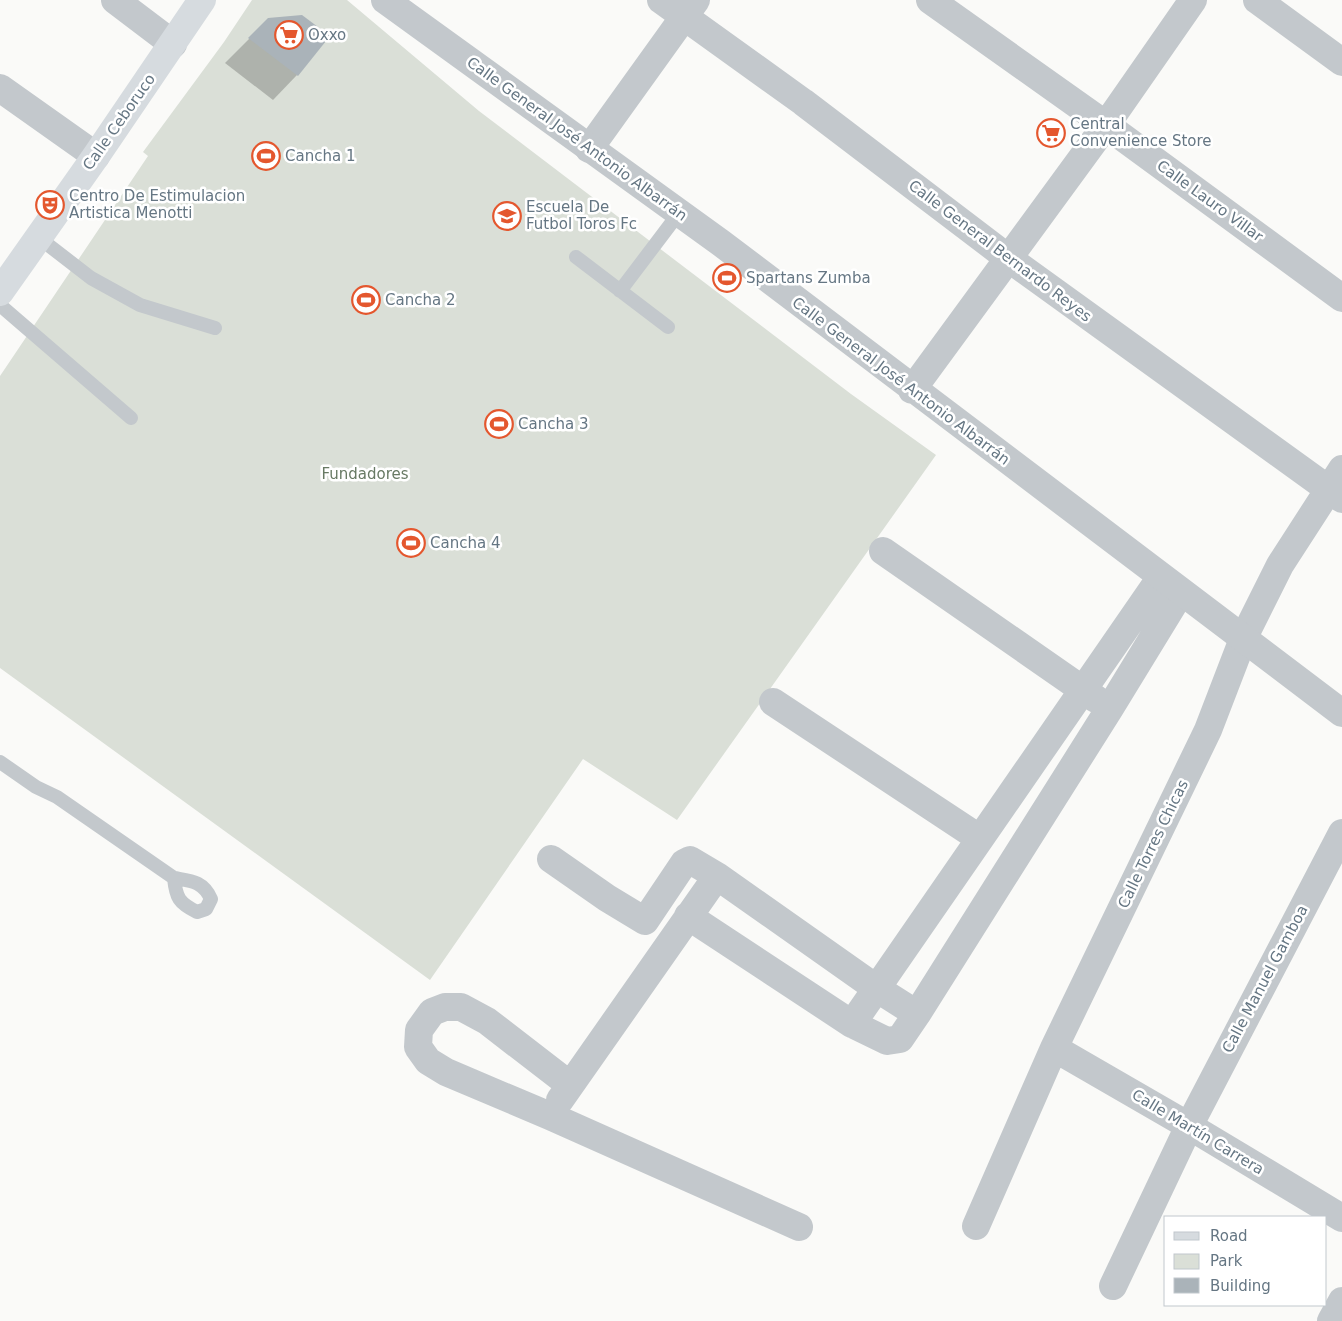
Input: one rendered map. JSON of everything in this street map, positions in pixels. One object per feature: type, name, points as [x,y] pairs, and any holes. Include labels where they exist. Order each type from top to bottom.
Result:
[{"type":"main road","name":"Calle Ceboruco","points":[[4,276],[38,237],[96,156],[202,0]]},
{"type":"street","points":[[114,0],[173,44]]},
{"type":"street","name":"Calle General José Antonio Albarrán","points":[[385,0],[679,213],[1342,713]]},
{"type":"street","name":"Calle General Bernardo Reyes","points":[[661,0],[690,8],[803,102],[1008,258],[1337,485]]},
{"type":"street","name":"Calle Lauro Villar","points":[[930,0],[1106,125],[1342,298]]},
{"type":"street","points":[[912,390],[1106,125],[1193,0]]},
{"type":"street","points":[[1257,0],[1342,62]]},
{"type":"street","points":[[589,148],[690,8]]},
{"type":"street","points":[[0,88],[96,156]]},
{"type":"street","name":"Calle Torres Chicas","points":[[976,1226],[1054,1048],[1208,730],[1243,639],[1280,566],[1337,485]]},
{"type":"street","points":[[883,550],[1110,708]]},
{"type":"street","points":[[852,1024],[1082,689],[1171,584]]},
{"type":"street","points":[[551,859],[607,898],[645,921],[681,926],[879,1039],[893,1041],[900,1039],[1110,708],[1171,584]]},
{"type":"street","points":[[774,702],[980,838]]},
{"type":"street","name":"Calle Manuel Gamboa","points":[[1113,1286],[1189,1126],[1342,833]]},
{"type":"street","points":[[645,921],[687,860],[695,862],[876,988],[917,1014]]},
{"type":"street","points":[[550,1116],[717,876]]},
{"type":"street","points":[[570,1085],[487,1021],[461,1007],[445,1007],[432,1012],[419,1030],[418,1047],[428,1060],[446,1072],[550,1116],[799,1228]]},
{"type":"street","name":"Calle Martín Carrera","points":[[1054,1048],[1342,1218]]},
{"type":"street","points":[[1331,1321],[1342,1301]]},
{"type":"lane","points":[[620,291],[679,213]]},
{"type":"lane","points":[[38,237],[91,278],[140,305],[215,328]]},
{"type":"lane","points":[[576,257],[668,327]]},
{"type":"lane","points":[[0,305],[131,418]]},
{"type":"lane","points":[[0,762],[36,787],[57,797],[174,878]]},
{"type":"green space","name":"Fundadores","points":[[252,0],[347,0],[479,111],[851,394],[936,455],[677,820],[583,759],[430,980],[0,668],[0,376],[148,156],[143,152],[224,42]]},
{"type":"building","points":[[302,15],[330,36],[298,76],[248,38],[268,18]]},
{"type":"place","name":"Oxxo","points":[[289,35]]},
{"type":"place","name":"Central Convenience Store","points":[[1051,133]]},
{"type":"place","name":"Cancha 1","points":[[266,156]]},
{"type":"place","name":"Centro De Estimulacion Artistica Menotti","points":[[50,205]]},
{"type":"place","name":"Escuela De Futbol Toros Fc","points":[[507,216]]},
{"type":"place","name":"Spartans Zumba","points":[[727,278]]},
{"type":"place","name":"Cancha 2","points":[[366,300]]},
{"type":"place","name":"Cancha 3","points":[[499,424]]},
{"type":"place","name":"Cancha 4","points":[[411,543]]}]
